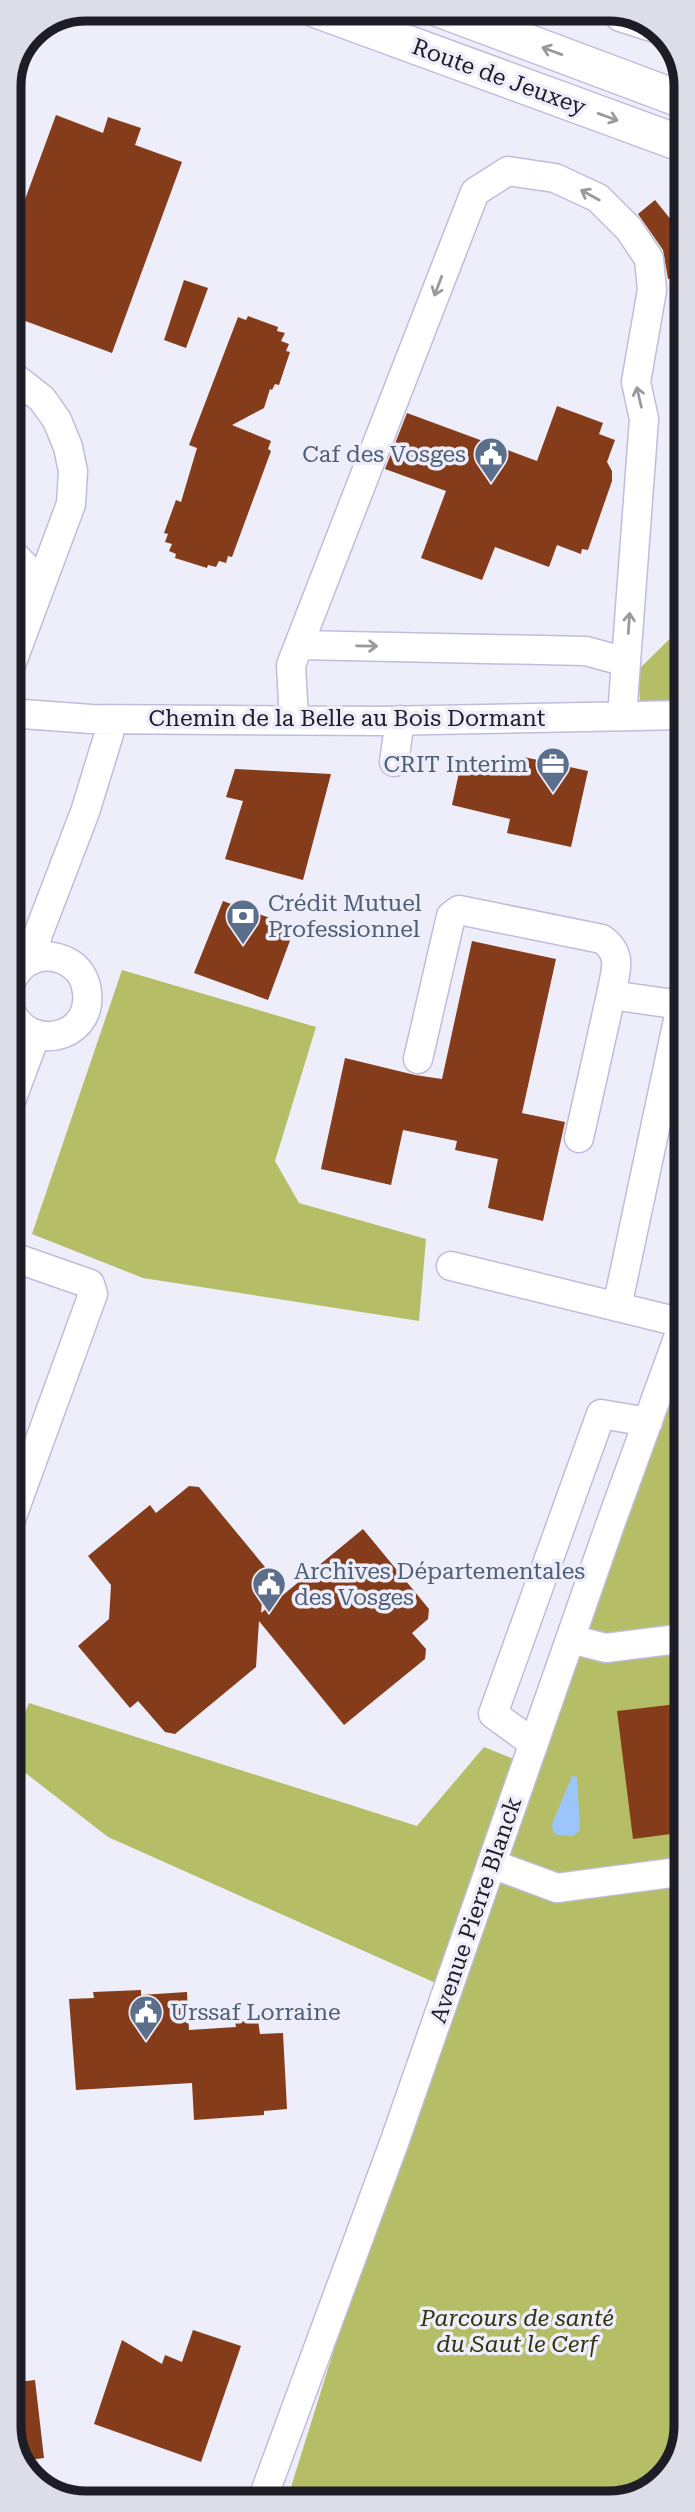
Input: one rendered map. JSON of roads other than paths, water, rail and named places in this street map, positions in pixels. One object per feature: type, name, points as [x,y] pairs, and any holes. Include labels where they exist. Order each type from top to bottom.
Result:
[{"type":"main road","name":"Route de Jeuxey","points":[[347,21],[674,141]]},
{"type":"main road","name":"Route de Jeuxey","points":[[473,21],[674,93]]},
{"type":"street","points":[[294,720],[291,665],[475,192],[508,171],[555,178],[598,198],[629,229],[649,259],[652,290],[636,382],[644,419],[622,716]]},
{"type":"street","points":[[21,382],[42,399],[57,420],[68,447],[73,471],[71,504],[21,637]]},
{"type":"street","points":[[21,562],[41,583]]},
{"type":"street","points":[[299,645],[586,651],[626,662]]},
{"type":"street","name":"Chemin de la Belle au Bois Dormant","points":[[21,714],[111,719],[294,720],[674,715]]},
{"type":"street","points":[[35,958],[37,937],[85,812],[109,734],[111,719]]},
{"type":"street","points":[[394,762],[400,720]]},
{"type":"street","points":[[418,1059],[451,916],[459,910],[602,939],[612,946],[617,960],[579,1138]]},
{"type":"street","points":[[21,967],[35,958],[61,958],[81,974],[87,986],[88,999],[85,1012],[68,1032],[55,1036],[36,1034],[21,1025]]},
{"type":"street","points":[[611,995],[674,996]]},
{"type":"street","points":[[21,1074],[36,1034]]},
{"type":"street","points":[[617,1307],[674,1038]]},
{"type":"street","points":[[21,1260],[90,1284],[93,1294],[21,1492]]},
{"type":"street","points":[[451,1266],[617,1307],[674,1318]]},
{"type":"street","name":"Avenue Pierre Blanck","points":[[265,2491],[394,2143],[674,1348]]},
{"type":"street","points":[[533,1744],[493,1714],[601,1414],[648,1422]]},
{"type":"street","points":[[570,1639],[606,1648],[674,1640]]},
{"type":"street","points":[[492,1864],[557,1888],[674,1873]]},
{"type":"water","points":[[572,1776],[577,1777],[580,1830],[573,1836],[557,1835],[553,1832],[552,1824]]},
{"type":"place","name":"Caf des Vosges","points":[[491,484]]},
{"type":"place","name":"CRIT Interim","points":[[553,794]]},
{"type":"place","name":"Crédit Mutuel Professionnel","points":[[243,946]]},
{"type":"place","name":"Archives Départementales des Vosges","points":[[269,1614]]},
{"type":"place","name":"Urssaf Lorraine","points":[[146,2042]]},
{"type":"park label","name":"Parcours de santé du Saut le Cerf","points":[[517,2331]]}]
